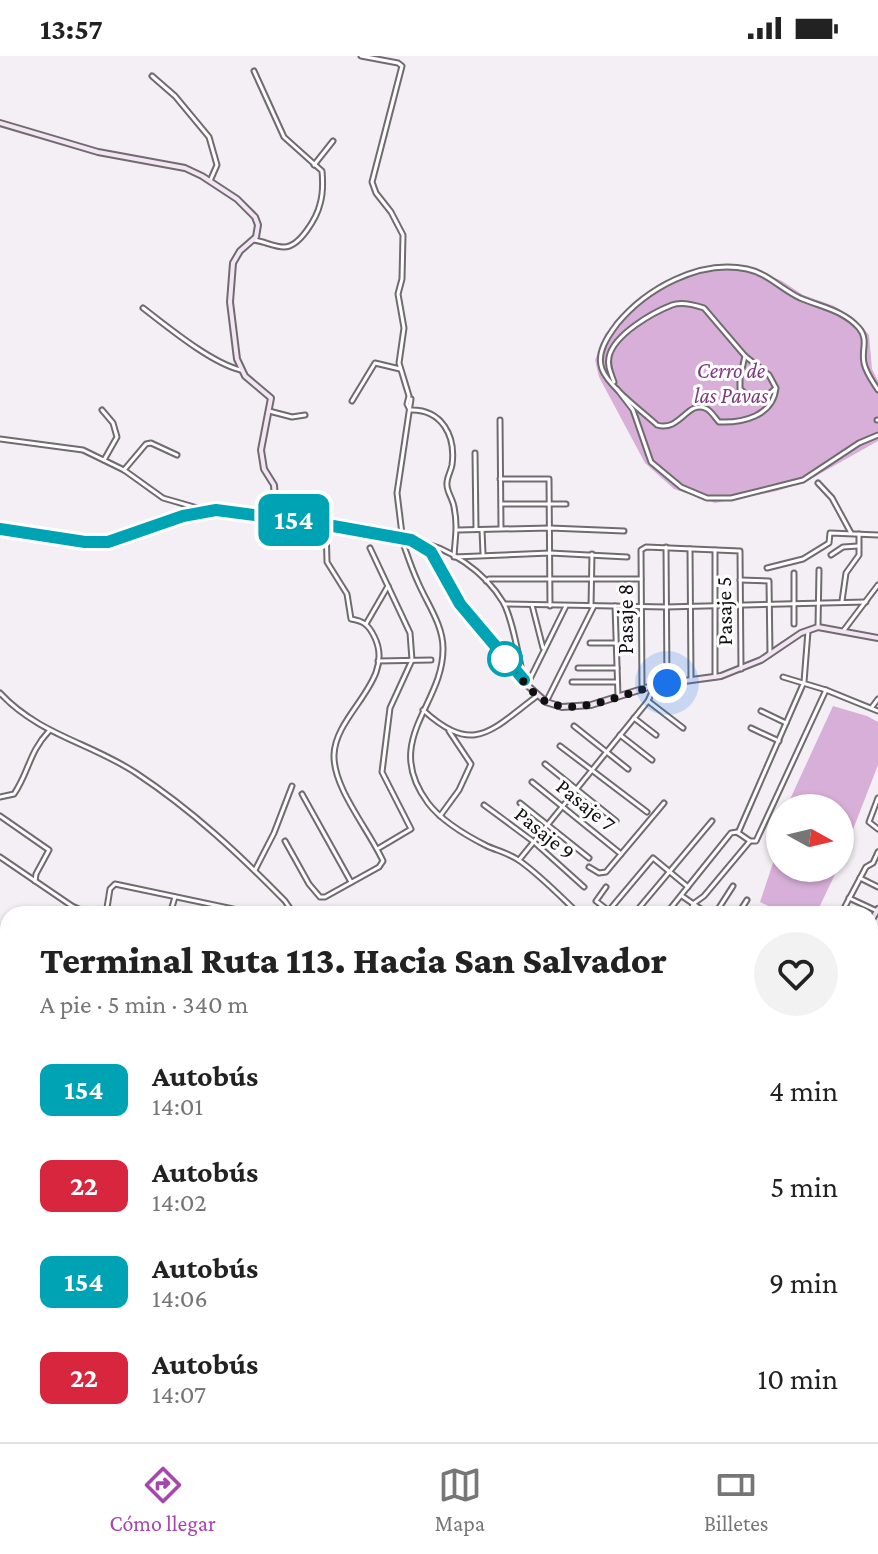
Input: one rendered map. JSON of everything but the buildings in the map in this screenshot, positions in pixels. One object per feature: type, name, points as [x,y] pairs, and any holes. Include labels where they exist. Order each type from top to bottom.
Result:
[{"type":"street","points":[[361,56],[402,66],[372,182],[403,235],[402,279],[398,294],[404,328],[399,363],[407,386],[410,410]]},
{"type":"street","points":[[253,240],[284,247],[295,243],[320,206],[323,175],[284,137],[254,71]]},
{"type":"street","points":[[152,76],[175,96],[209,137],[217,165],[210,181]]},
{"type":"street","points":[[0,123],[98,152],[176,166],[233,195],[255,217],[258,225],[253,240],[240,251],[233,263],[230,302],[241,370]]},
{"type":"street","points":[[314,165],[333,141]]},
{"type":"street","points":[[878,390],[864,365],[865,339],[852,321],[822,304],[804,300],[785,290],[765,275],[745,268],[698,271],[675,280],[639,302],[615,327],[601,353],[602,370],[633,410],[651,462],[681,487],[707,498],[731,498],[803,480],[859,443],[878,435]]},
{"type":"street","points":[[673,304],[695,305],[710,312],[745,356],[769,375],[776,388],[772,401],[759,415],[742,421],[719,422],[709,410],[700,407],[694,408],[669,427],[657,425],[615,385],[609,368],[612,349],[645,318],[673,304]]},
{"type":"street","points":[[143,308],[183,338],[231,368],[241,370],[271,398],[261,450],[264,469],[274,485],[276,517]]},
{"type":"street","points":[[745,356],[740,389],[753,400],[761,401],[776,388]]},
{"type":"street","points":[[352,401],[375,363],[400,369]]},
{"type":"street","points":[[402,534],[397,493],[411,399]]},
{"type":"street","points":[[102,410],[113,423],[117,437],[104,460]]},
{"type":"street","points":[[410,410],[437,416],[453,444],[452,466],[446,484],[458,530],[454,557]]},
{"type":"street","points":[[269,411],[292,417],[305,415]]},
{"type":"street","points":[[500,420],[501,529]]},
{"type":"street","points":[[0,439],[70,447],[124,470],[163,498],[208,511]]},
{"type":"street","points":[[124,470],[146,444],[151,443],[177,455]]},
{"type":"street","points":[[475,453],[476,530]]},
{"type":"street","points":[[500,479],[549,479],[550,606]]},
{"type":"street","points":[[818,483],[832,498],[851,534]]},
{"type":"street","points":[[500,504],[566,504]]},
{"type":"street","points":[[0,529],[85,542],[108,542],[183,516],[222,510],[435,544],[486,581],[505,604],[525,683]]},
{"type":"street","points":[[285,841],[315,894],[325,897],[382,865],[383,861],[336,773],[334,756],[340,729],[368,689],[378,661],[377,642],[366,624],[351,619],[347,594],[327,562],[326,525]]},
{"type":"street","points":[[458,530],[550,528],[624,531]]},
{"type":"street","points":[[482,530],[483,555]]},
{"type":"street","points":[[767,568],[803,559],[829,543],[830,533],[878,535]]},
{"type":"street","points":[[842,603],[846,573],[859,555],[859,534]]},
{"type":"street","points":[[411,540],[431,552],[460,604],[525,683],[546,702],[578,707],[655,685],[715,677],[741,670],[808,629],[818,627],[878,638]]},
{"type":"street","points":[[404,546],[441,631],[443,646],[438,677],[411,741],[412,766],[427,802],[440,816],[488,846],[519,860],[570,906]]},
{"type":"street","points":[[667,683],[666,546],[715,550],[715,677]]},
{"type":"street","name":"Pasaje 8","points":[[642,688],[641,550],[666,546]]},
{"type":"street","points":[[831,555],[843,547],[858,546]]},
{"type":"street","points":[[370,548],[407,622],[412,660],[390,708],[382,772],[411,829],[377,849]]},
{"type":"street","points":[[690,549],[691,680]]},
{"type":"street","name":"Pasaje 5","points":[[715,550],[740,551],[741,670]]},
{"type":"street","points":[[454,557],[550,553],[627,557]]},
{"type":"street","points":[[546,702],[593,606],[592,554]]},
{"type":"street","points":[[818,627],[819,570]]},
{"type":"street","points":[[794,573],[794,624]]},
{"type":"street","points":[[486,581],[641,579]]},
{"type":"street","points":[[740,580],[769,579],[770,654]]},
{"type":"street","points":[[366,624],[388,585]]},
{"type":"street","points":[[844,631],[878,585]]},
{"type":"street","points":[[505,604],[666,607],[866,602]]},
{"type":"street","points":[[532,605],[544,650]]},
{"type":"street","points":[[525,683],[566,606]]},
{"type":"street","points":[[615,606],[618,696]]},
{"type":"street","points":[[738,833],[804,682],[808,629]]},
{"type":"street","points":[[590,643],[616,643]]},
{"type":"street","points":[[378,661],[431,660]]},
{"type":"street","points":[[578,668],[617,668]]},
{"type":"street","points":[[783,677],[878,711]]},
{"type":"street","points":[[572,682],[617,682]]},
{"type":"street","points":[[519,860],[648,701],[655,685]]},
{"type":"street","points":[[672,906],[731,833],[738,833],[750,841],[757,840],[826,690]]},
{"type":"street","points":[[0,693],[49,731],[134,772],[215,831],[288,906]]},
{"type":"street","points":[[449,731],[473,736],[486,732],[537,696]]},
{"type":"street","points":[[872,707],[878,699]]},
{"type":"street","points":[[648,701],[683,728]]},
{"type":"street","points":[[423,710],[449,731],[471,764],[459,790],[440,816]]},
{"type":"street","points":[[761,711],[786,723]]},
{"type":"street","points":[[634,718],[656,735]]},
{"type":"street","points":[[574,726],[628,769]]},
{"type":"street","points":[[751,728],[779,741]]},
{"type":"street","points":[[0,797],[14,794],[23,780],[32,753],[49,731]]},
{"type":"street","points":[[620,735],[652,760]]},
{"type":"street","points":[[560,746],[647,812]]},
{"type":"street","points":[[545,764],[616,821]]},
{"type":"street","name":"Pasaje 7","points":[[532,782],[621,854]]},
{"type":"street","points":[[255,870],[274,833],[292,786]]},
{"type":"street","points":[[302,794],[351,882]]},
{"type":"street","points":[[878,798],[869,822],[878,829]]},
{"type":"street","points":[[520,803],[589,858]]},
{"type":"street","points":[[589,867],[599,873],[606,872],[664,803]]},
{"type":"street","name":"Pasaje 9","points":[[484,805],[534,842],[584,887]]},
{"type":"street","points":[[0,816],[49,850],[35,881]]},
{"type":"street","points":[[641,906],[712,821]]},
{"type":"street","points":[[693,904],[704,896],[750,841]]},
{"type":"street","points":[[845,906],[866,867],[873,863],[878,852]]},
{"type":"street","points":[[0,857],[72,906]]},
{"type":"street","points":[[613,906],[651,859],[655,858],[688,887]]},
{"type":"street","points":[[860,878],[878,887]]},
{"type":"street","points":[[107,906],[110,889],[115,884],[218,906]]},
{"type":"street","points":[[720,906],[733,886]]},
{"type":"street","points":[[601,906],[596,901],[606,887]]},
{"type":"street","points":[[681,895],[696,906]]},
{"type":"street","points":[[172,906],[175,897]]},
{"type":"street","points":[[849,898],[868,906]]},
{"type":"street","points":[[743,906],[747,900]]},
{"type":"green space","name":"Cerro de las Pavas","points":[[743,265],[782,281],[803,295],[834,306],[854,318],[869,335],[872,369],[878,381],[878,441],[807,481],[777,491],[715,503],[674,489],[645,463],[599,377],[595,360],[605,334],[630,307],[661,283],[695,270]]},
{"type":"green space","points":[[833,706],[878,722],[878,765],[854,827],[854,794],[792,794]]},
{"type":"green space","points":[[767,882],[831,882],[820,906],[768,906],[760,902]]},
{"type":"bus line","name":"154","points":[[0,529],[98,543],[125,538],[183,516],[216,510],[411,540],[431,552],[460,604],[524,680]]},
{"type":"route","points":[[505,659],[537,696],[562,707],[591,705],[667,683]]}]
